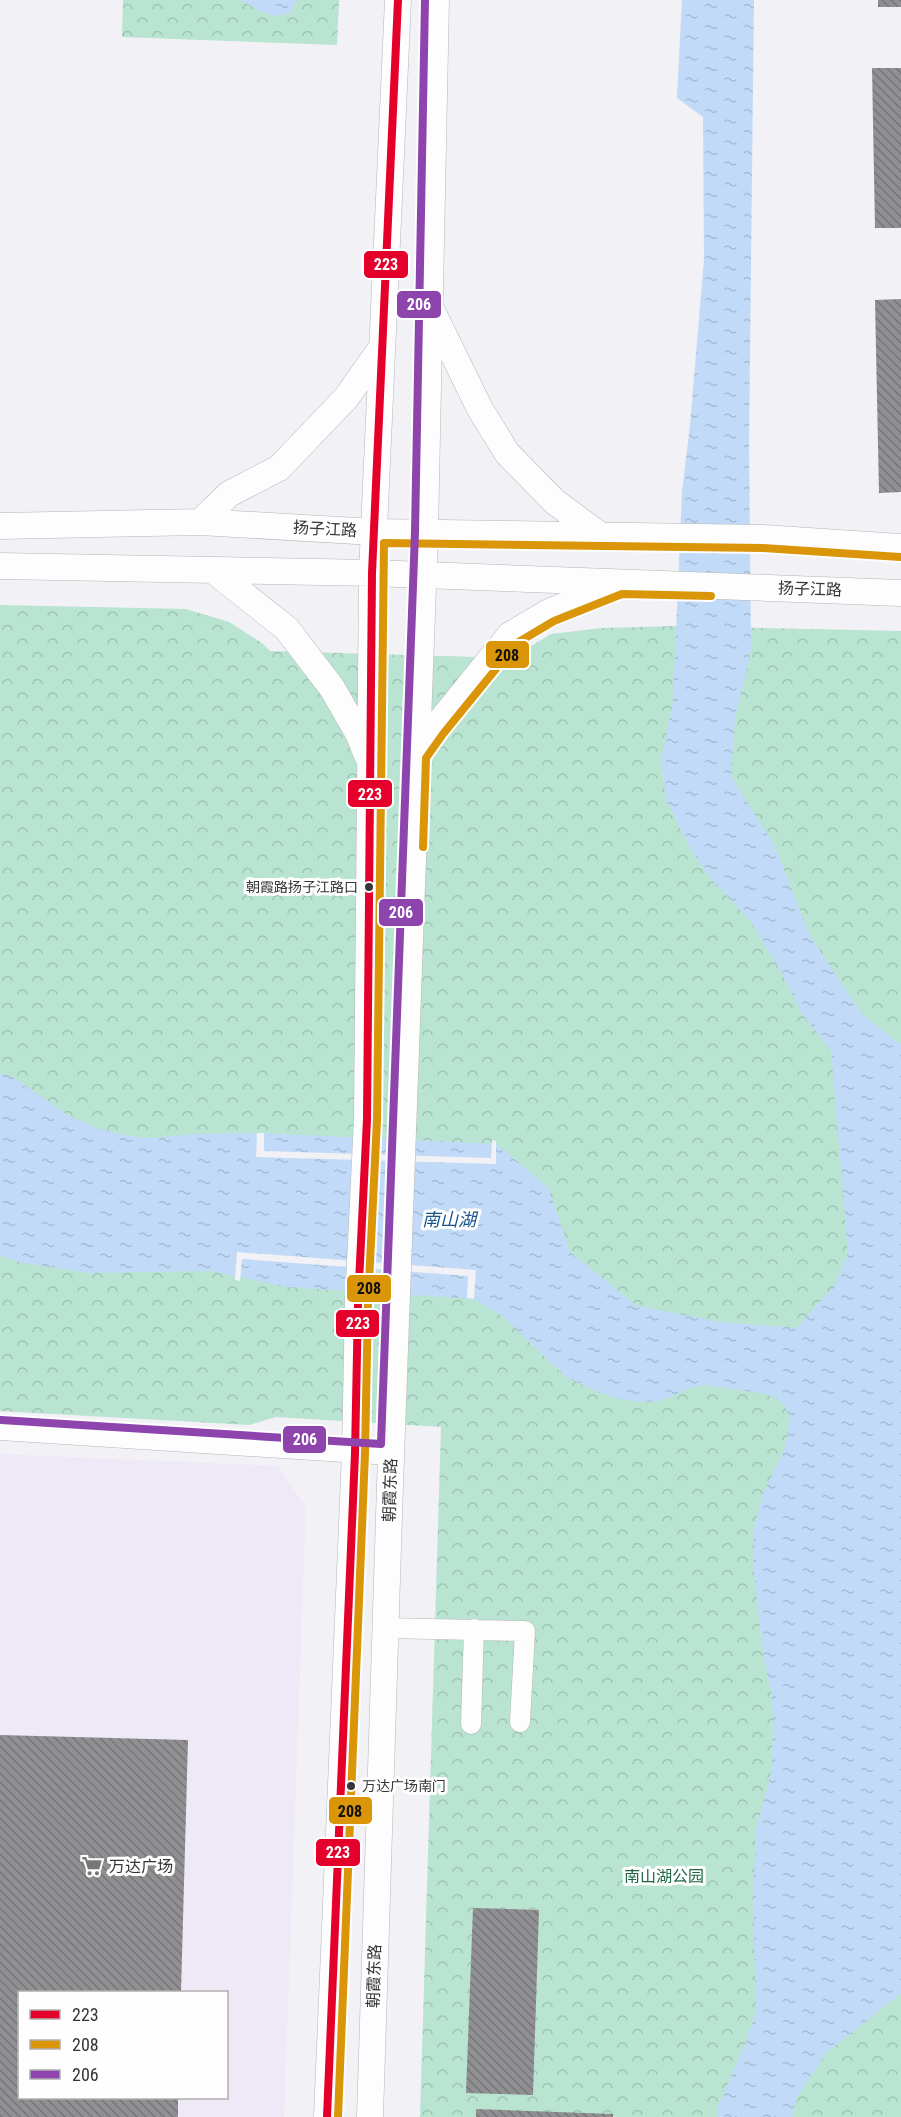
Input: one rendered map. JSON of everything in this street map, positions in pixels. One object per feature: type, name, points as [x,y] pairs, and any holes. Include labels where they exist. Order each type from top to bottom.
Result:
[{"type":"main road","points":[[327,2117],[367,1119],[372,573],[398,0]]},
{"type":"main road","name":"朝霞东路","points":[[370,2117],[391,1455],[425,532],[436,0]]},
{"type":"main road","points":[[430,305],[480,409],[507,453],[555,502],[600,535]]},
{"type":"main road","points":[[200,522],[229,494],[279,468],[346,398],[382,347]]},
{"type":"main road","name":"扬子江路","points":[[0,526],[200,522],[374,532],[763,538],[901,547]]},
{"type":"main road","name":"扬子江路","points":[[0,566],[372,573],[901,593]]},
{"type":"main road","points":[[214,571],[287,629],[332,688],[358,733],[370,764]]},
{"type":"main road","points":[[416,755],[510,635],[549,612],[620,583]]},
{"type":"street","points":[[0,1430],[391,1455]]},
{"type":"street","points":[[385,1628],[525,1631],[520,1722]]},
{"type":"street","points":[[471,1724],[474,1629]]},
{"type":"shaded area","points":[[0,1454],[278,1466],[306,1507],[284,2117],[0,2117]]},
{"type":"green space","points":[[123,0],[339,0],[337,45],[122,37]]},
{"type":"green space","name":"南山湖公园","points":[[0,605],[186,609],[229,622],[262,643],[270,651],[512,658],[551,634],[602,628],[675,626],[901,631],[901,2117],[420,2117],[441,1427],[276,1417],[249,1425],[0,1411]]},
{"type":"water","points":[[241,0],[296,0],[291,13],[274,16]]},
{"type":"water","name":"南山湖","points":[[682,0],[754,0],[749,442],[751,650],[735,719],[731,776],[775,847],[810,936],[862,1014],[901,1045],[901,1993],[826,2053],[797,2097],[792,2117],[717,2117],[718,2106],[756,2012],[753,1903],[756,1830],[772,1769],[773,1716],[753,1565],[754,1528],[763,1493],[784,1450],[789,1416],[785,1406],[766,1394],[705,1385],[691,1388],[660,1401],[642,1402],[618,1399],[566,1377],[502,1316],[474,1299],[286,1287],[211,1271],[91,1273],[22,1263],[0,1255],[0,1073],[11,1076],[71,1117],[97,1128],[125,1135],[146,1138],[257,1133],[496,1144],[548,1187],[570,1252],[637,1306],[721,1322],[796,1328],[834,1286],[848,1253],[831,1051],[802,1014],[780,970],[749,919],[710,878],[691,850],[666,800],[661,761],[673,701],[682,492],[704,259],[703,117],[677,98]]},
{"type":"pier","points":[[257,1133],[264,1133],[264,1151],[491,1158],[492,1140],[496,1141],[496,1164],[256,1157]]},
{"type":"pier","points":[[237,1252],[476,1270],[474,1299],[467,1298],[468,1276],[242,1259],[240,1281],[235,1280]]},
{"type":"building","points":[[878,0],[901,0],[901,7],[878,7]]},
{"type":"building","points":[[872,68],[901,68],[901,228],[875,228]]},
{"type":"building","points":[[901,299],[901,492],[879,493],[875,300]]},
{"type":"building","name":"万达广场","points":[[0,1735],[188,1740],[181,1991],[18,1991],[18,2099],[178,2099],[178,2117],[0,2117]]},
{"type":"building","points":[[473,1908],[539,1910],[533,2095],[466,2093]]},
{"type":"building","points":[[476,2109],[613,2114],[613,2117],[476,2117]]},
{"type":"transit line","name":"223","points":[[327,2117],[367,1119],[372,573],[398,0]]},
{"type":"transit line","name":"206","points":[[1,1420],[381,1444],[415,532],[425,0]]},
{"type":"transit line","name":"208","points":[[338,2117],[365,1453],[368,1303],[377,1120],[384,543],[763,548],[900,557]]},
{"type":"transit line","name":"208","points":[[423,847],[426,758],[517,643],[554,621],[622,594],[711,596]]},
{"type":"place","name":"朝霞路扬子江路口","points":[[369,887]]},
{"type":"place","name":"万达广场南门","points":[[351,1786]]},
{"type":"place","name":"万达广场","points":[[92,1866]]}]
